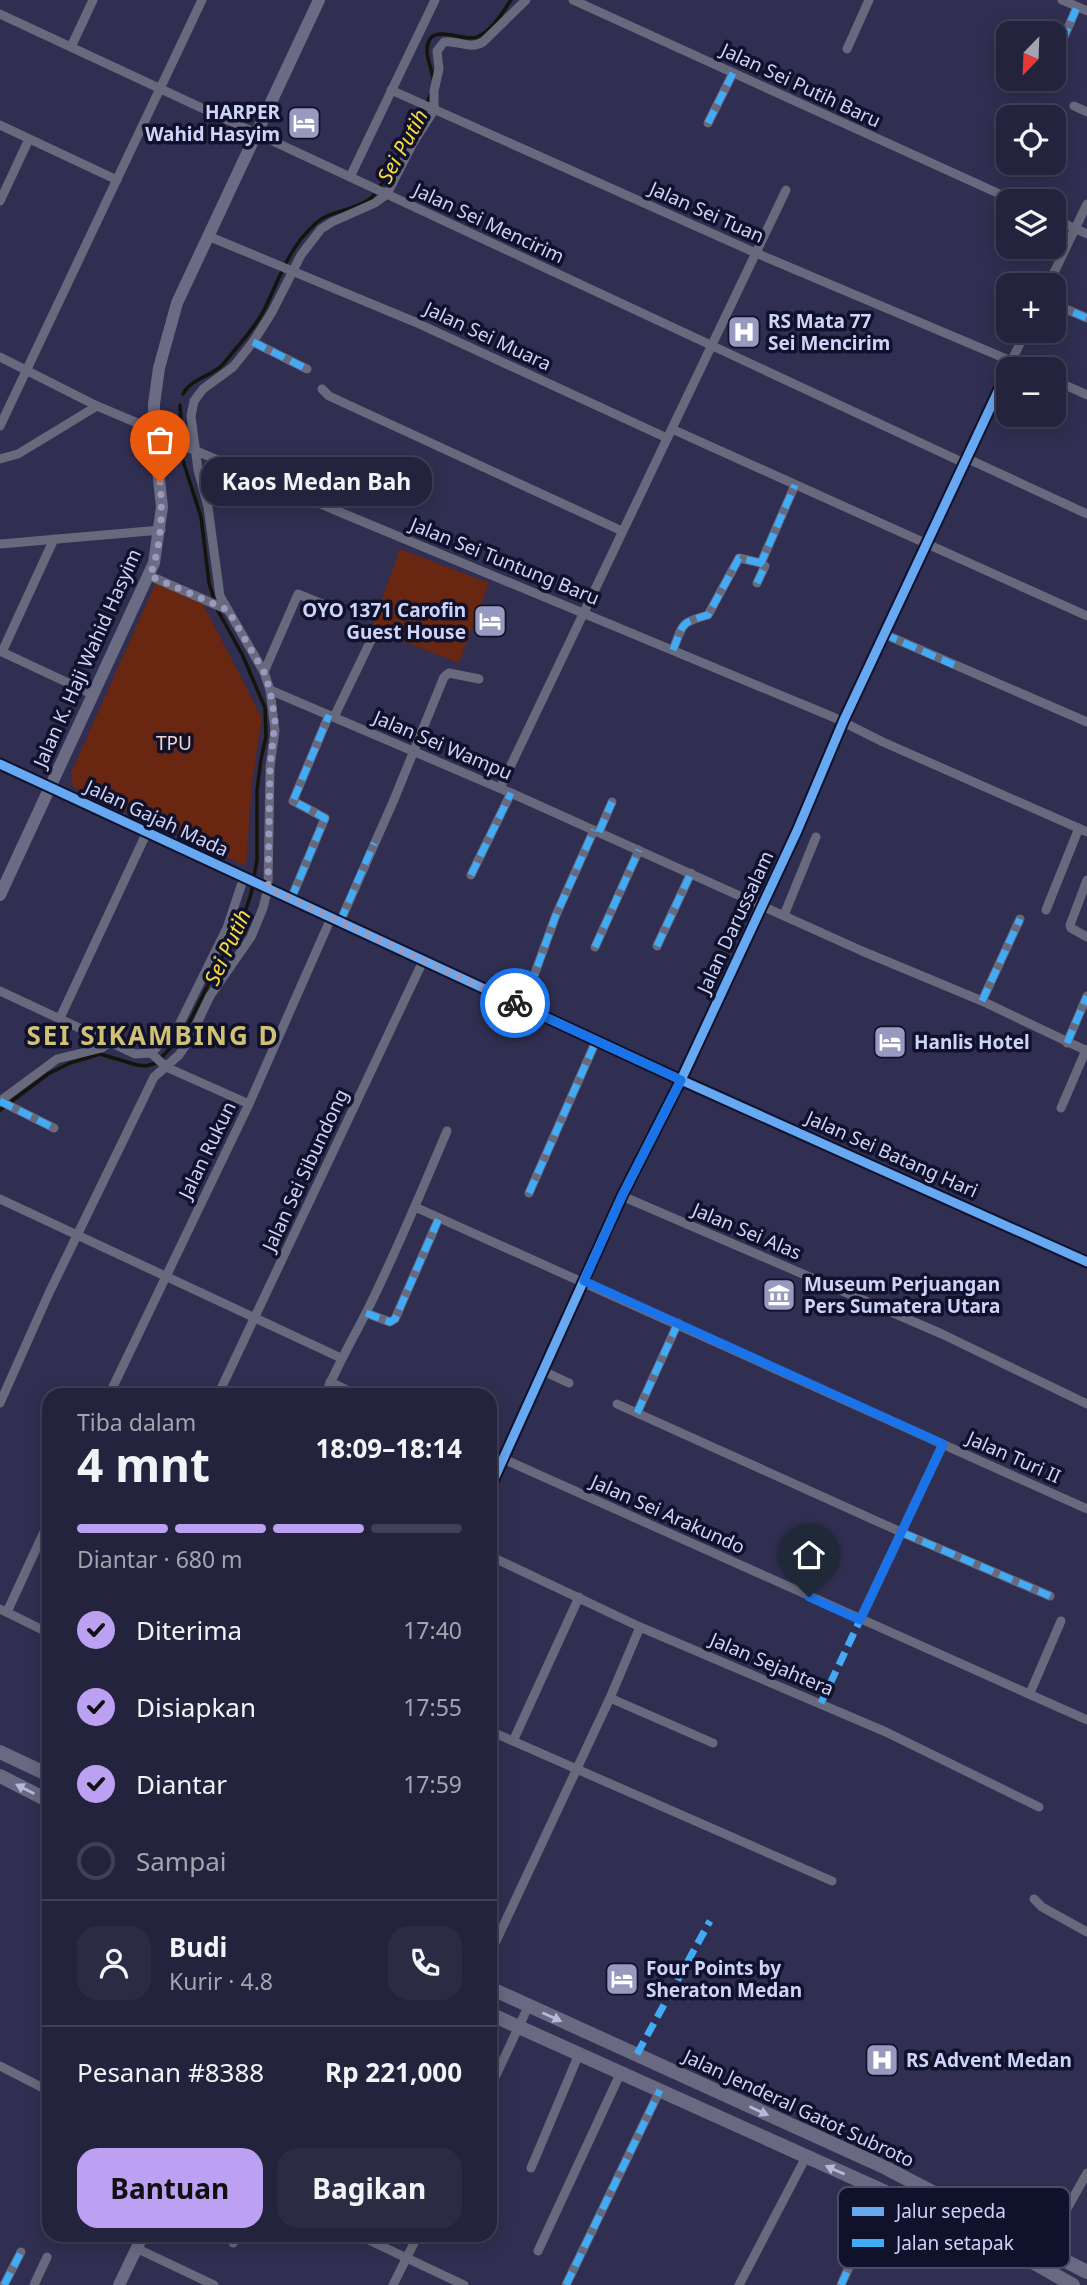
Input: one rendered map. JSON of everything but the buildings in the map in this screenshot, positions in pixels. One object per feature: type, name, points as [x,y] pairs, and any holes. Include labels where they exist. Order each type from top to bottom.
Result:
[{"type":"main road","points":[[0,1752],[42,1772]]},
{"type":"main road","points":[[0,1776],[42,1797]]},
{"type":"main road","name":"Jalan Jenderal Gatot Subroto","points":[[497,1992],[924,2187]]},
{"type":"main road","name":"Jalan Jenderal Gatot Subroto","points":[[497,2017],[874,2187]]},
{"type":"main road","name":"Jalan Jenderal Gatot Subroto","points":[[1070,2263],[1087,2272]]},
{"type":"main road","name":"Jalan Jenderal Gatot Subroto","points":[[1043,2268],[1073,2285]]},
{"type":"street","points":[[71,47],[93,0]]},
{"type":"street","points":[[0,426],[202,0]]},
{"type":"street","name":"Jalan K. Haji Wahid Hasyim","points":[[2,886],[155,563],[162,507],[154,404],[167,334],[177,303],[319,0]]},
{"type":"street","points":[[350,177],[435,0]]},
{"type":"street","points":[[158,1060],[184,1048],[210,996],[251,937],[266,888],[270,767],[275,731],[270,690],[264,672],[225,609],[220,596],[216,578],[214,536],[191,447],[191,416],[196,395],[233,367],[253,342],[272,312],[292,269],[321,229],[375,203],[386,194],[432,109],[439,69],[437,51],[440,46],[450,41],[475,46],[483,42],[526,0]]},
{"type":"street","name":"Jalan Sei Putih Baru","points":[[573,0],[996,192]]},
{"type":"street","points":[[847,49],[869,0]]},
{"type":"street","points":[[1062,0],[1082,9],[1066,38]]},
{"type":"street","name":"Jalan Sei Mencirim","points":[[0,14],[710,345],[1087,514]]},
{"type":"street","points":[[708,123],[733,73]]},
{"type":"street","name":"Jalan Sei Tuan","points":[[391,90],[996,361]]},
{"type":"street","points":[[1074,106],[1087,112]]},
{"type":"street","points":[[0,125],[117,180]]},
{"type":"street","points":[[0,201],[29,139]]},
{"type":"street","points":[[500,788],[786,190]]},
{"type":"street","points":[[1054,273],[1087,204]]},
{"type":"street","points":[[1066,225],[1087,234]]},
{"type":"street","name":"Jalan Sei Muara","points":[[208,236],[277,266],[292,269],[795,485],[1087,616]]},
{"type":"street","points":[[1066,309],[1087,318]]},
{"type":"street","points":[[253,342],[307,369]]},
{"type":"street","name":"Jalan Sei Tuntung Baru","points":[[0,357],[97,406],[154,431],[342,513],[843,722],[1083,830]]},
{"type":"street","points":[[1066,385],[1087,395]]},
{"type":"street","points":[[322,389],[329,396],[622,531]]},
{"type":"street","name":"Jalan Darussalam","points":[[497,1472],[622,1196],[681,1080],[843,722],[996,395]]},
{"type":"street","points":[[0,459],[18,454],[97,406]]},
{"type":"street","points":[[761,563],[795,485]]},
{"type":"street","points":[[0,544],[160,530]]},
{"type":"street","points":[[54,539],[1,651],[94,695]]},
{"type":"street","points":[[673,650],[682,625],[708,615],[739,558],[765,566],[757,583]]},
{"type":"street","points":[[150,576],[225,609]]},
{"type":"street","points":[[264,672],[298,594],[337,610]]},
{"type":"street","points":[[884,634],[1087,722]]},
{"type":"street","points":[[291,899],[325,818],[293,801],[331,716],[373,636]]},
{"type":"street","name":"Jalan Rukun","points":[[112,1388],[336,920],[413,753],[446,674],[479,679]]},
{"type":"street","name":"Jalan Sei Wampu","points":[[270,690],[500,788],[982,1001],[1086,1051]]},
{"type":"street","name":"Jalan Gajah Mada","points":[[0,764],[681,1080]]},
{"type":"street","points":[[471,875],[511,793]]},
{"type":"street","points":[[523,1006],[556,915],[612,802]]},
{"type":"street","points":[[1046,910],[1083,830]]},
{"type":"street","points":[[60,1018],[147,832]]},
{"type":"street","points":[[784,915],[816,837]]},
{"type":"street","points":[[595,947],[639,850]]},
{"type":"street","points":[[657,946],[691,873]]},
{"type":"street","points":[[0,1403],[77,1234],[154,1077],[158,1060],[179,1025],[223,937],[246,878]]},
{"type":"street","points":[[1087,880],[1070,925],[1071,929],[1087,937]]},
{"type":"street","points":[[982,1001],[1020,919]]},
{"type":"street","name":"Jalan Sei Sibundong","points":[[221,1388],[423,961]]},
{"type":"street","points":[[0,991],[135,1054],[158,1060],[249,1104]]},
{"type":"street","points":[[1066,1043],[1087,996]]},
{"type":"street","points":[[529,1193],[596,1041]]},
{"type":"street","points":[[54,1128],[3,1103],[57,1059],[102,1048],[110,1042]]},
{"type":"street","points":[[1061,1108],[1086,1051]]},
{"type":"street","name":"Jalan Sei Batang Hari","points":[[681,1080],[858,1157],[1087,1262]]},
{"type":"street","points":[[328,1388],[366,1313],[447,1131]]},
{"type":"street","name":"Jalan Sei Alas","points":[[622,1196],[942,1335],[1087,1404]]},
{"type":"street","points":[[0,1199],[341,1358]]},
{"type":"street","name":"Jalan Turi II","points":[[415,1207],[1087,1509]]},
{"type":"street","points":[[366,1313],[390,1322],[395,1320],[439,1218]]},
{"type":"street","points":[[637,1413],[678,1323]]},
{"type":"street","points":[[543,1371],[569,1383]]},
{"type":"street","points":[[330,1382],[343,1388]]},
{"type":"street","points":[[617,1404],[1050,1596]]},
{"type":"street","points":[[860,1620],[943,1444]]},
{"type":"street","name":"Jalan Sei Arakundo","points":[[497,1456],[1087,1720]]},
{"type":"street","points":[[42,1535],[4,1611],[42,1630]]},
{"type":"street","name":"Jalan Sejahtera","points":[[497,1559],[640,1627],[875,1727],[1039,1807]]},
{"type":"street","points":[[513,1741],[579,1597]]},
{"type":"street","points":[[1030,1693],[1061,1621]]},
{"type":"street","points":[[497,1939],[610,1698],[640,1627]]},
{"type":"street","points":[[610,1698],[713,1743]]},
{"type":"street","points":[[497,1735],[832,1881]]},
{"type":"street","points":[[1034,1899],[1042,1908],[1087,1932]]},
{"type":"street","points":[[497,2074],[528,2007]]},
{"type":"street","points":[[531,2168],[579,2054]]},
{"type":"street","points":[[0,2066],[42,2087]]},
{"type":"street","points":[[538,2251],[621,2073]]},
{"type":"street","points":[[566,2285],[660,2091]]},
{"type":"street","points":[[739,2285],[806,2157]]},
{"type":"street","points":[[1070,2203],[1087,2173]]},
{"type":"street","points":[[119,2285],[139,2242]]},
{"type":"street","points":[[373,2242],[464,2285]]},
{"type":"street","points":[[393,2285],[415,2242]]},
{"type":"street","points":[[136,2248],[214,2285]]},
{"type":"street","points":[[4,2285],[21,2252]]},
{"type":"street","points":[[34,2285],[47,2257]]},
{"type":"street","points":[[841,2285],[848,2268]]},
{"type":"green space","points":[[400,549],[489,583],[459,663],[371,629]]},
{"type":"green space","name":"TPU","points":[[156,582],[203,604],[262,718],[252,782],[246,866],[73,787],[71,773]]},
{"type":"waterway","name":"Sei Putih","points":[[433,78],[427,51],[433,36],[446,34],[477,37],[492,26],[511,0]]},
{"type":"waterway","name":"Sei Putih","points":[[183,394],[192,384],[221,367],[251,331],[290,256],[309,230],[322,219],[359,205],[375,193],[431,93]]},
{"type":"waterway","name":"Sei Putih","points":[[0,1110],[48,1074],[70,1063],[100,1054],[137,1065],[156,1063],[183,1035],[241,924],[251,894],[257,860],[257,790],[266,737],[265,708],[243,656],[217,609],[209,583],[201,517],[183,461],[180,405]]},
{"type":"marked path","points":[[1066,32],[1077,7]]},
{"type":"marked path","points":[[708,123],[733,73]]},
{"type":"marked path","points":[[1066,309],[1087,318]]},
{"type":"marked path","points":[[253,342],[307,369]]},
{"type":"marked path","points":[[757,583],[765,566],[761,563],[795,485]]},
{"type":"marked path","points":[[673,650],[684,625],[708,615],[739,558],[761,563]]},
{"type":"marked path","points":[[884,634],[954,665]]},
{"type":"marked path","points":[[291,899],[325,818],[293,801],[329,715]]},
{"type":"marked path","points":[[471,875],[511,793]]},
{"type":"marked path","points":[[599,832],[612,802]]},
{"type":"marked path","points":[[523,1006],[556,915],[594,830]]},
{"type":"marked path","points":[[340,922],[374,843]]},
{"type":"marked path","points":[[595,947],[639,850]]},
{"type":"marked path","points":[[657,946],[691,873]]},
{"type":"marked path","points":[[982,1001],[1020,919]]},
{"type":"marked path","points":[[1067,1043],[1087,996]]},
{"type":"marked path","points":[[529,1193],[596,1041]]},
{"type":"marked path","points":[[0,1101],[54,1128]]},
{"type":"marked path","points":[[366,1313],[390,1322],[395,1319],[439,1218]]},
{"type":"marked path","points":[[637,1413],[678,1323]]},
{"type":"marked path","points":[[821,1703],[943,1444]]},
{"type":"marked path","points":[[903,1533],[1050,1596]]},
{"type":"marked path","points":[[637,2054],[710,1921]]},
{"type":"marked path","points":[[566,2285],[660,2090]]},
{"type":"marked path","points":[[4,2285],[21,2252]]},
{"type":"marked path","points":[[841,2285],[849,2268]]},
{"type":"cycle path","points":[[497,1473],[622,1196],[681,1080],[797,831],[843,722],[996,396]]},
{"type":"cycle path","points":[[0,764],[681,1080],[1087,1262]]},
{"type":"way so far","points":[[160,482],[160,530],[155,563],[150,576],[228,610],[264,672],[270,690],[275,731],[270,767],[268,888],[515,1003]]},
{"type":"place","name":"HARPER Wahid Hasyim","points":[[304,123]]},
{"type":"place","name":"RS Mata 77 Sei Mencirim","points":[[744,332]]},
{"type":"place","name":"Kaos Medan Bah","points":[[160,482]]},
{"type":"place","name":"OYO 1371 Carofin Guest House","points":[[490,621]]},
{"type":"place","name":"Hanlis Hotel","points":[[890,1042]]},
{"type":"place","name":"Museum Perjuangan Pers Sumatera Utara","points":[[779,1295]]},
{"type":"place","name":"Four Points by Sheraton Medan","points":[[622,1979]]},
{"type":"place","name":"RS Advent Medan","points":[[882,2060]]},
{"type":"district","name":"SEI SIKAMBING D","points":[[153,1035]]},
{"type":"route","points":[[515,1003],[681,1080],[622,1196],[584,1281],[943,1444],[860,1620],[809,1597]]}]
